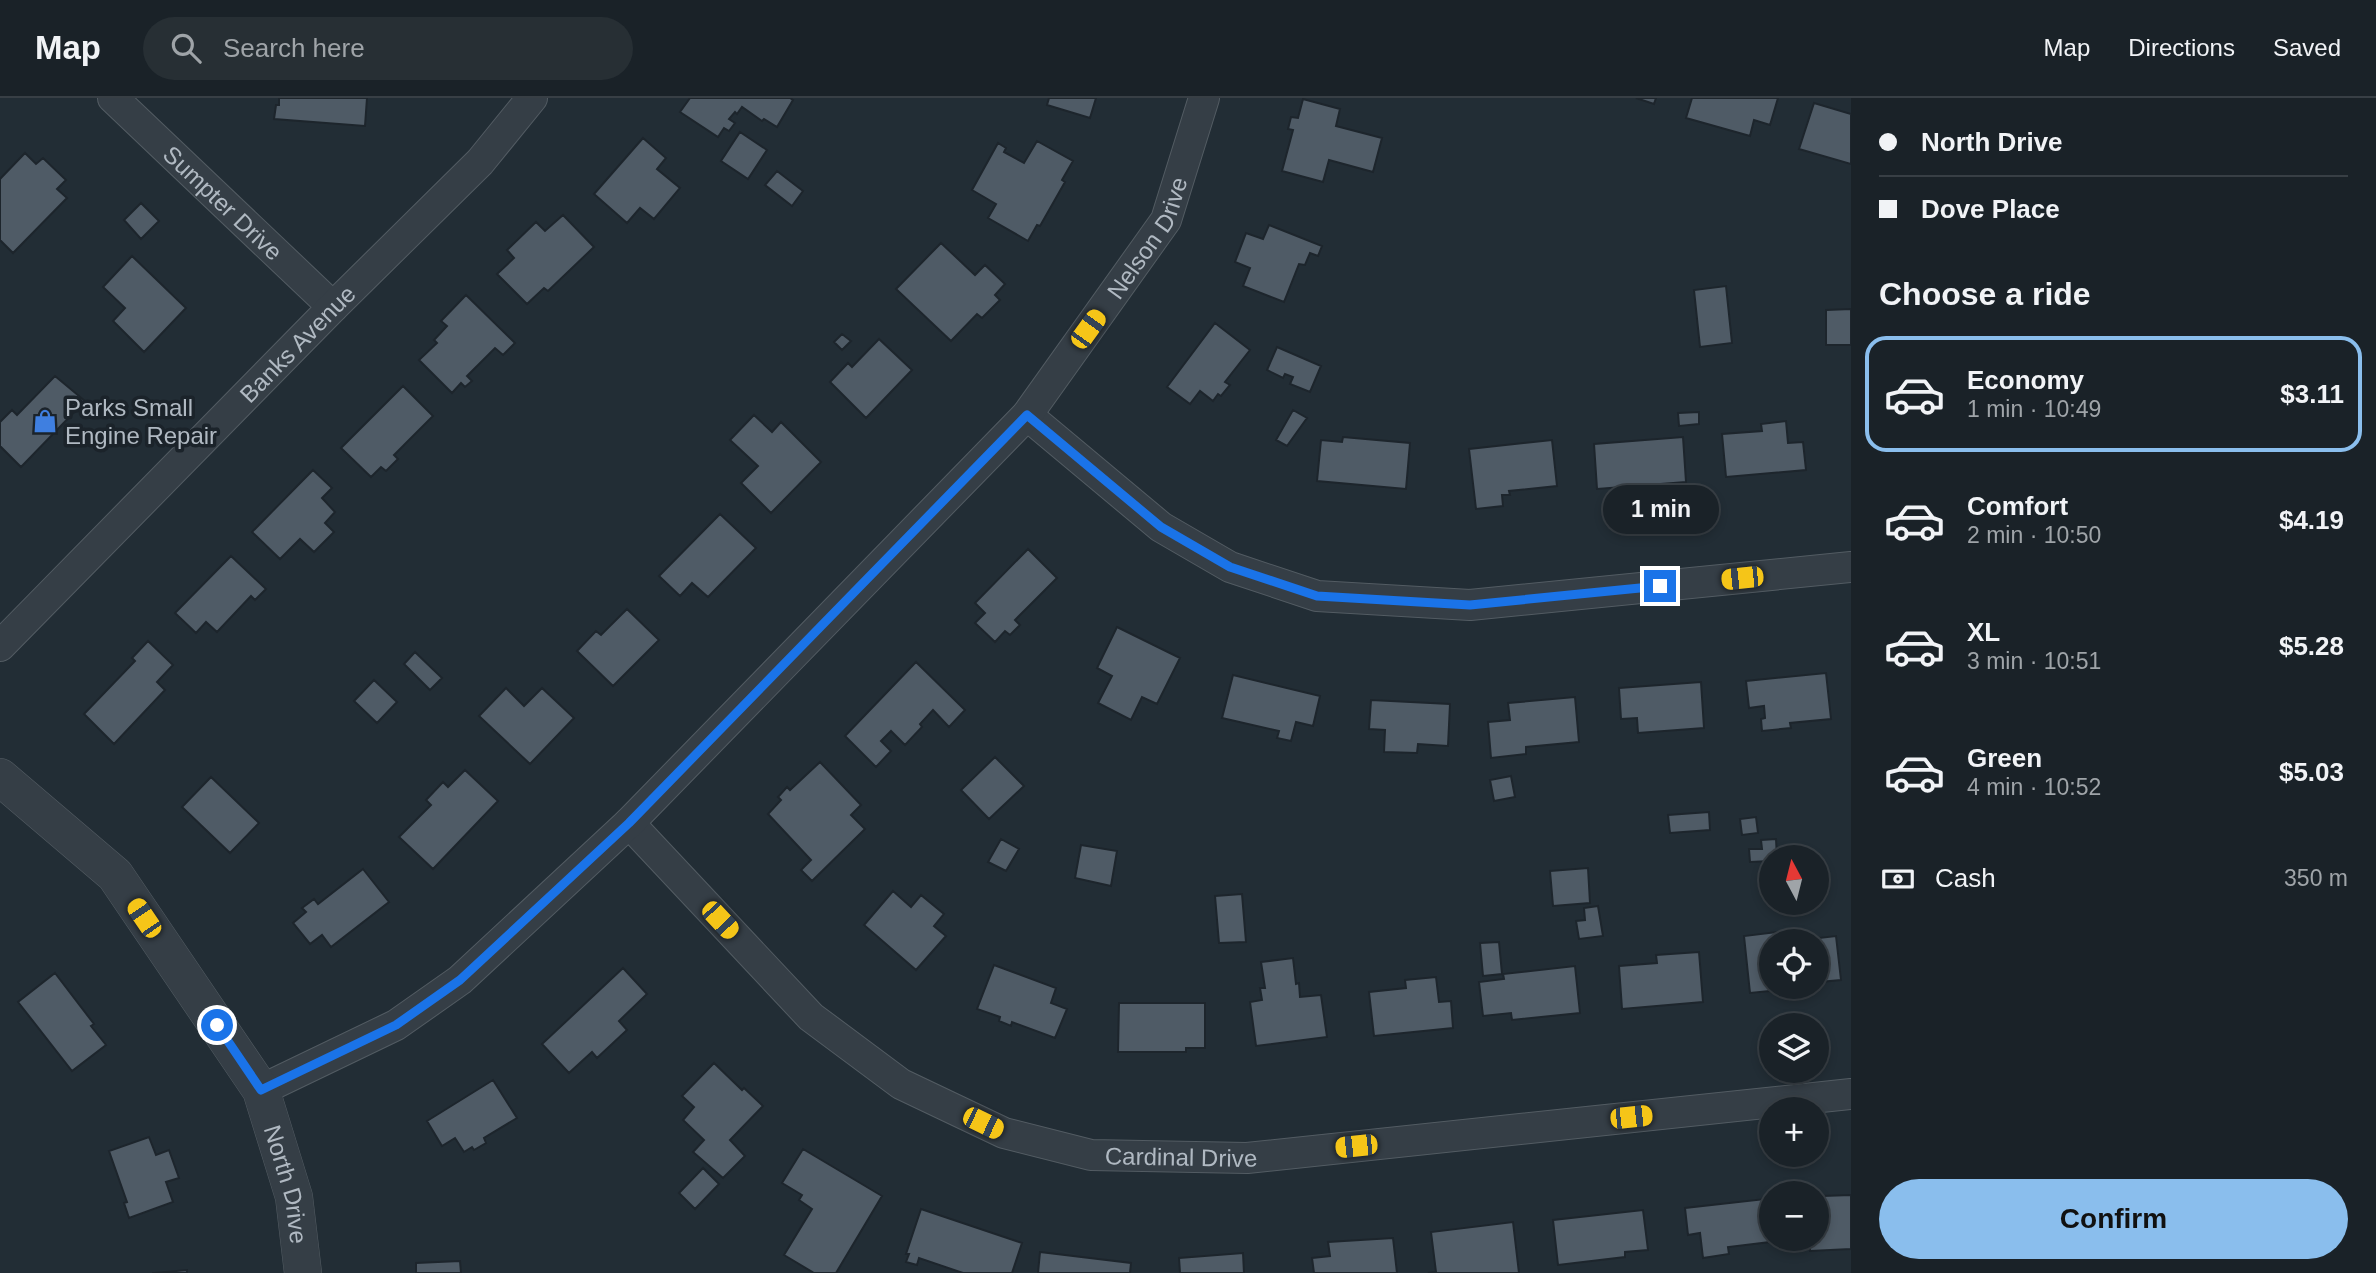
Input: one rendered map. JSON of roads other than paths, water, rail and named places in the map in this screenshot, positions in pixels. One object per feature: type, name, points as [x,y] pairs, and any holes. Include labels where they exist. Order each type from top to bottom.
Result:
[{"type":"street","name":"Sumpter Drive","points":[[113,98],[333,307]]},
{"type":"street","name":"Banks Avenue","points":[[0,646],[333,307],[480,162],[532,98]]},
{"type":"street","name":"Nelson Drive","points":[[261,1090],[396,1025],[460,980],[629,823],[1027,415],[1166,220],[1204,98]]},
{"type":"street","points":[[1027,415],[1161,527],[1230,567],[1317,596],[1470,605],[1851,567]]},
{"type":"street","name":"North Drive","points":[[0,776],[115,875],[261,1090],[294,1197],[303,1273]]},
{"type":"street","name":"Cardinal Drive","points":[[629,823],[811,1017],[901,1084],[1004,1133],[1091,1155],[1247,1158],[1851,1094]]},
{"type":"place","name":"Parks Small Engine Repair","points":[[45,421]]}]
